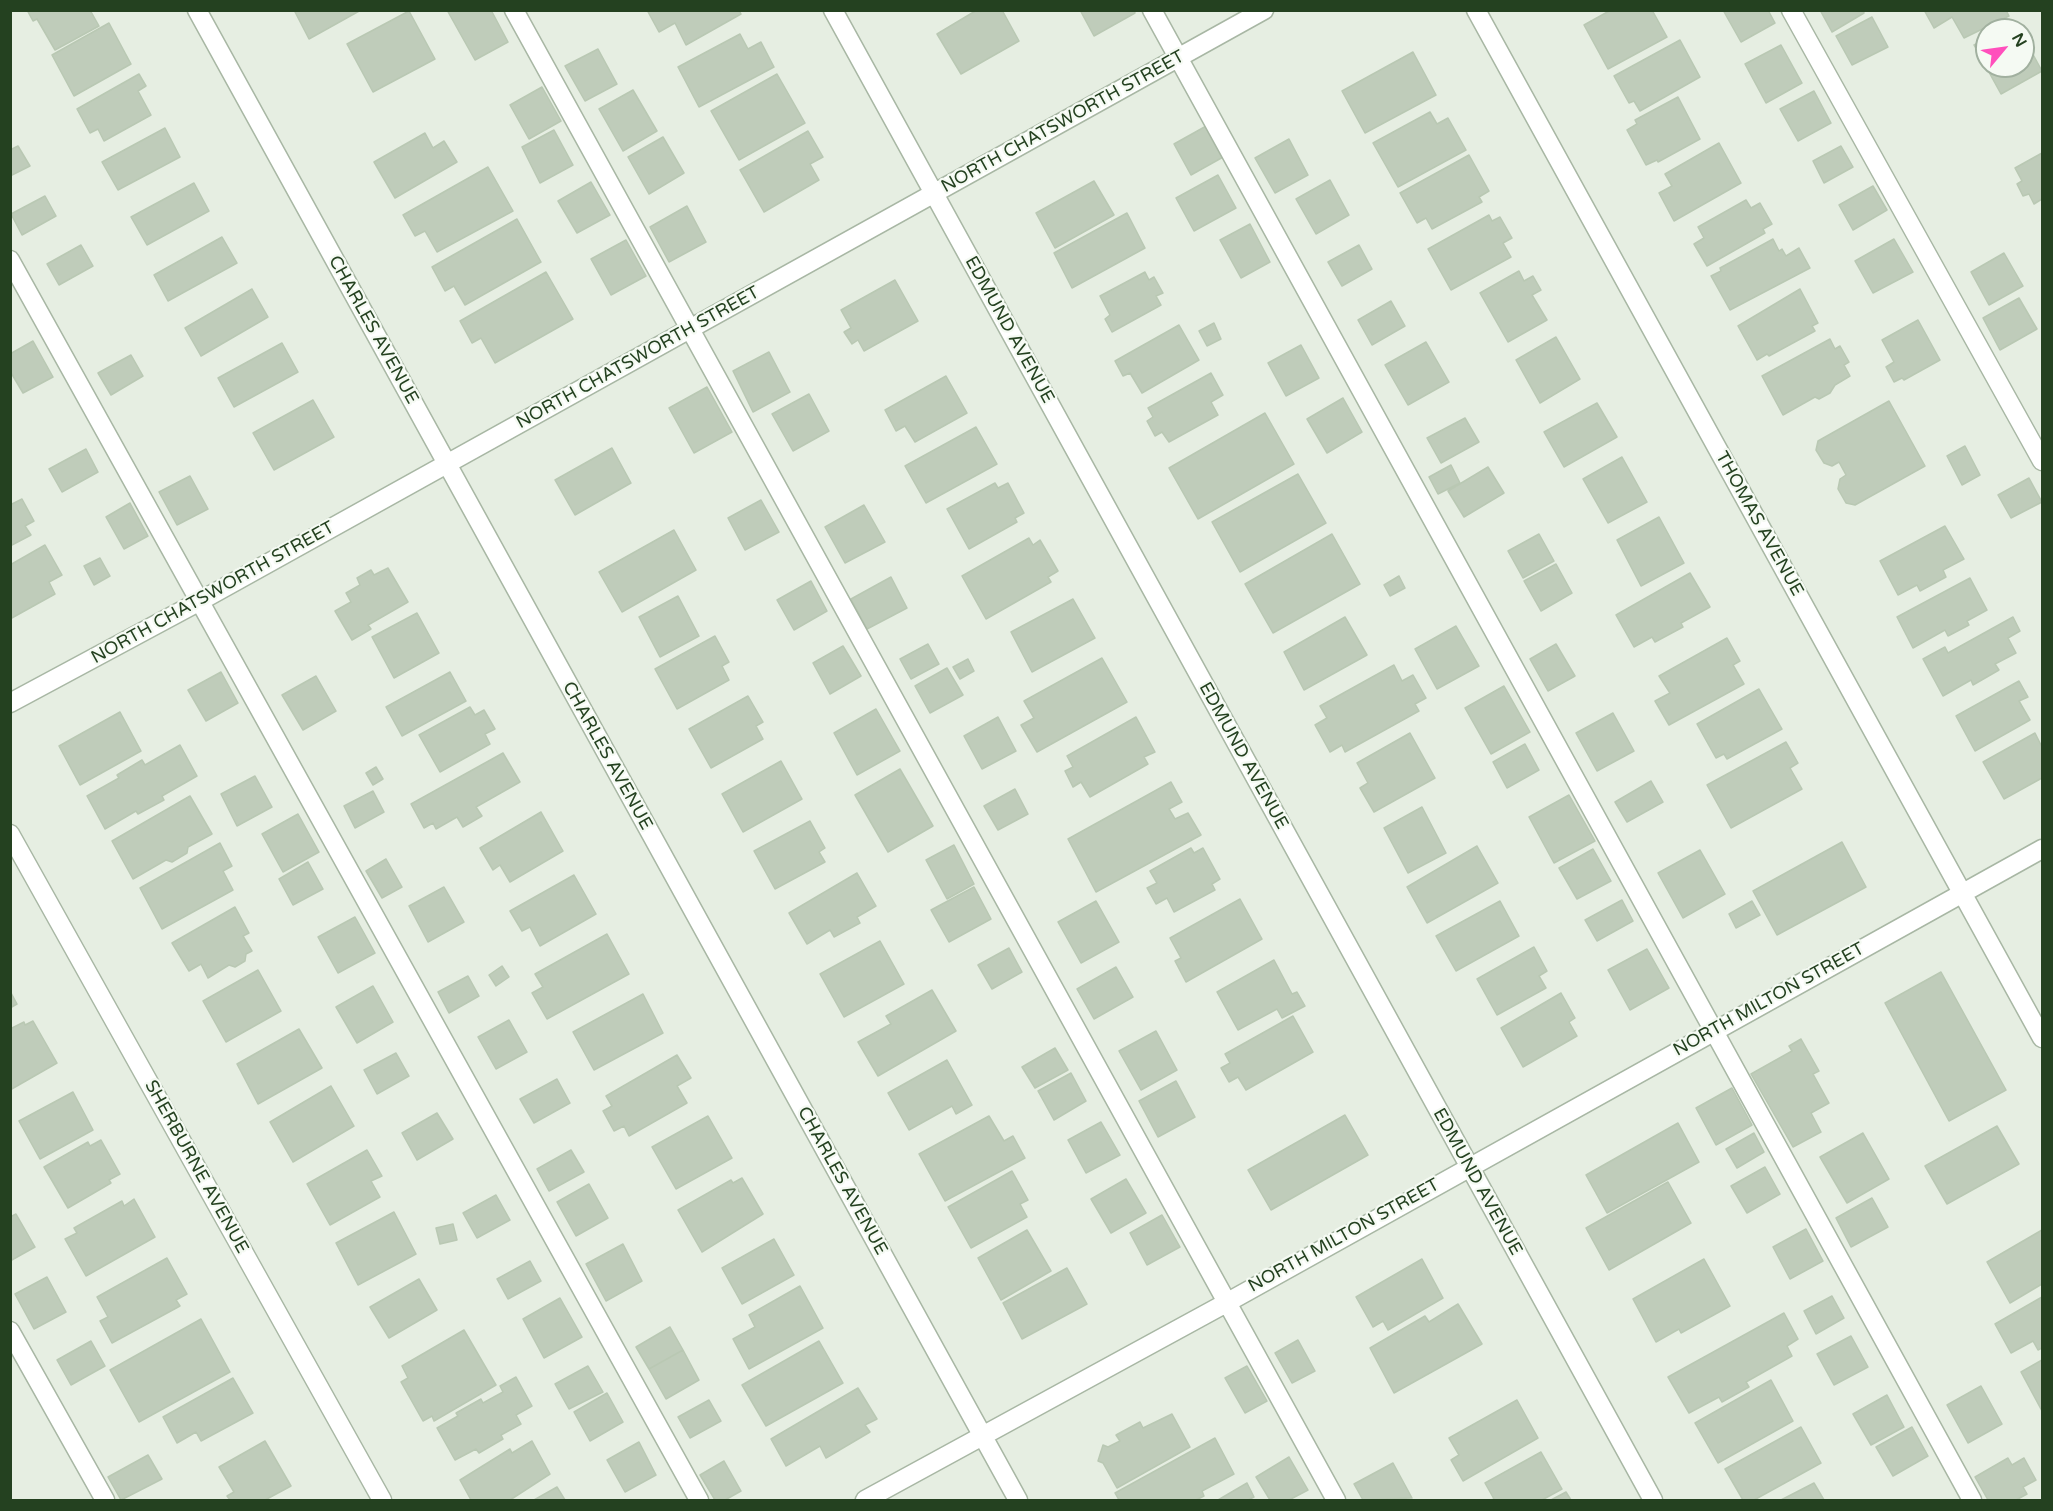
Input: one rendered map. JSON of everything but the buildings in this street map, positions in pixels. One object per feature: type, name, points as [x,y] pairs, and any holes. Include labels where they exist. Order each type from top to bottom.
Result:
[{"type":"street","name":"CHARLES AVENUE","points":[[196,10],[1018,1500]]},
{"type":"street","points":[[514,10],[1336,1500]]},
{"type":"street","name":"EDMUND AVENUE","points":[[833,10],[1653,1500]]},
{"type":"street","points":[[1152,10],[1972,1500]]},
{"type":"street","name":"NORTH CHATSWORTH STREET","points":[[10,703],[200,601],[1264,10]]},
{"type":"street","name":"THOMAS AVENUE","points":[[1476,10],[2043,1038]]},
{"type":"street","points":[[1791,10],[2043,461]]},
{"type":"street","points":[[10,260],[699,1500]]},
{"type":"street","name":"SHERBURNE AVENUE","points":[[10,834],[382,1500]]},
{"type":"street","name":"NORTH MILTON STREET","points":[[865,1500],[1228,1302],[1468,1166],[2043,849]]},
{"type":"street","points":[[10,1331],[105,1500]]}]
